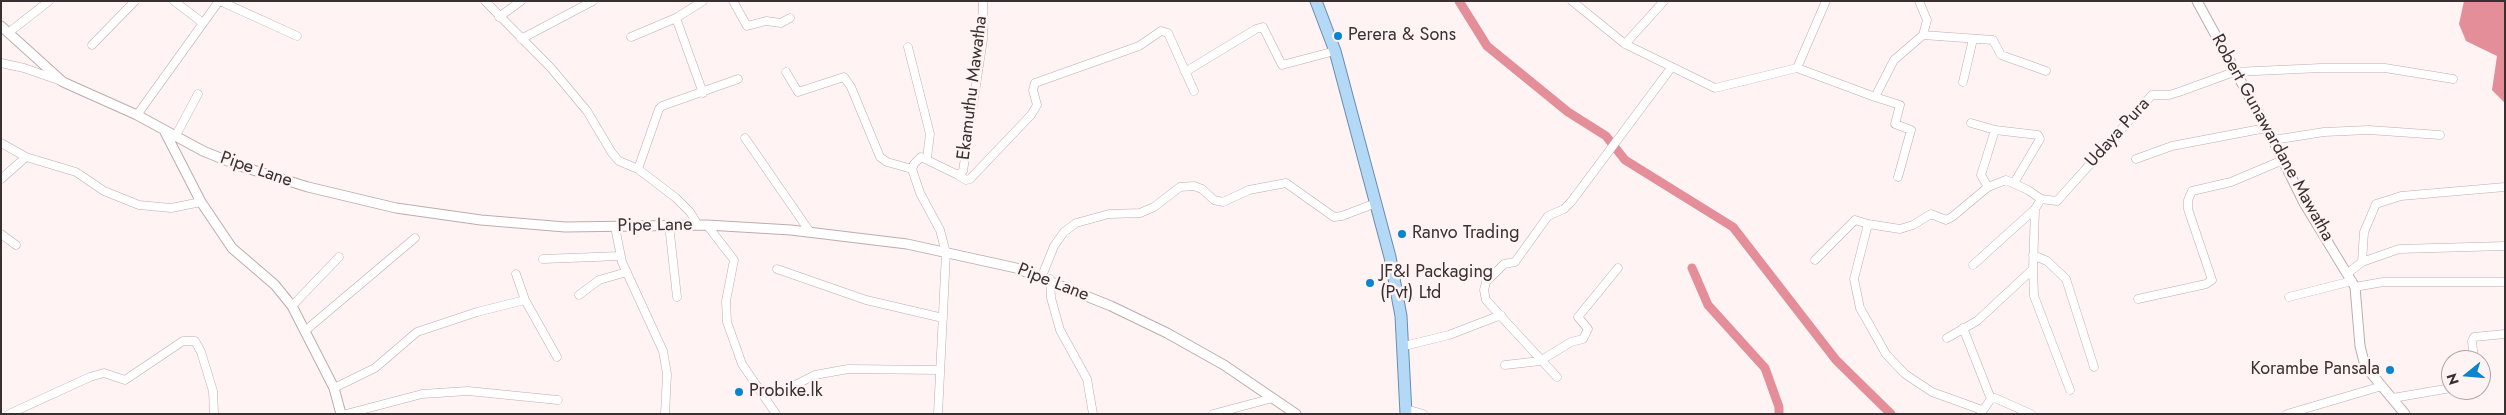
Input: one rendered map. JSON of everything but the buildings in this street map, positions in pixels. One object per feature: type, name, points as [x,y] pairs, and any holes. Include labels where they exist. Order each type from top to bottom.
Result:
[{"type":"main road","points":[[1316,1],[1335,51],[1398,290],[1404,346],[1406,411]]},
{"type":"street","points":[[8,34],[49,1]]},
{"type":"street","points":[[92,45],[136,1]]},
{"type":"street","points":[[174,1],[203,22]]},
{"type":"street","points":[[137,115],[220,1],[297,36]]},
{"type":"street","points":[[485,1],[551,68],[587,111],[612,153],[619,161],[638,169],[676,198],[734,260],[726,301],[727,322],[742,364],[776,414]]},
{"type":"street","points":[[499,17],[521,1]]},
{"type":"street","points":[[521,39],[593,1]]},
{"type":"street","points":[[631,38],[676,18],[702,1]]},
{"type":"street","points":[[733,1],[747,26],[766,21],[782,23],[790,18]]},
{"type":"street","name":"Ekamuthu Mawatha","points":[[927,158],[958,175],[965,165],[983,39],[982,1]]},
{"type":"street","points":[[1571,1],[1625,44],[1715,88],[1798,68],[1900,105],[1895,124],[1911,130],[1898,177]]},
{"type":"street","points":[[1625,44],[1648,21],[1664,1]]},
{"type":"street","points":[[1798,68],[1826,1]]},
{"type":"street","points":[[1875,97],[1894,60],[1924,35],[1927,20],[1919,1]]},
{"type":"street","name":"Robert Gunawardane Mawatha","points":[[2197,1],[2234,72],[2273,140],[2304,203],[2352,280],[2360,346],[2365,366],[2405,414]]},
{"type":"street","points":[[676,18],[703,92]]},
{"type":"street","points":[[1,26],[63,82]]},
{"type":"street","points":[[1185,72],[1256,29],[1263,27],[1282,64],[1335,51]]},
{"type":"street","points":[[958,175],[966,180],[970,179],[1031,115],[1037,105],[1033,86],[1046,77],[1139,46],[1161,31],[1168,33],[1194,91]]},
{"type":"street","points":[[1924,35],[1993,40],[2001,55],[2046,70]]},
{"type":"street","points":[[1963,82],[1973,39]]},
{"type":"street","points":[[908,47],[930,134],[927,158],[919,158],[912,169]]},
{"type":"street","name":"Pipe Lane","points":[[1,64],[24,68],[63,82],[137,115],[175,137],[240,166],[308,187],[396,208],[523,224],[615,227],[703,225],[810,232],[907,244],[1016,268],[1046,278],[1167,333],[1224,365],[1296,414]]},
{"type":"street","points":[[1558,377],[1540,361],[1486,300],[1484,290],[1486,282],[1504,264],[1515,262],[1548,216],[1564,209],[1571,202],[1671,68]]},
{"type":"street","points":[[2234,72],[2321,68],[2385,68],[2453,79]]},
{"type":"street","points":[[786,72],[798,92],[844,77],[852,87],[880,157],[887,162],[912,169]]},
{"type":"street","name":"Udaya Pura","points":[[2041,199],[2057,201],[2152,95],[2169,95],[2234,72]]},
{"type":"street","points":[[638,169],[659,109],[662,106],[738,79]]},
{"type":"street","points":[[175,137],[198,94]]},
{"type":"street","points":[[1971,123],[1995,130],[2038,135],[2040,139],[2014,184]]},
{"type":"street","points":[[2136,159],[2172,146],[2266,128]]},
{"type":"street","points":[[1988,187],[1981,175],[1995,130]]},
{"type":"street","points":[[2273,140],[2324,132],[2369,130],[2440,135]]},
{"type":"street","points":[[165,132],[201,202],[232,248],[275,285],[292,306],[306,330],[334,388],[341,414]]},
{"type":"street","points":[[745,138],[810,232]]},
{"type":"street","points":[[1,143],[26,157],[76,172],[104,191],[139,205],[171,208],[201,202]]},
{"type":"street","points":[[1,179],[26,157]]},
{"type":"street","points":[[2138,298],[2206,284],[2212,280],[2188,209],[2188,200],[2192,191],[2231,182],[2283,160]]},
{"type":"street","points":[[912,169],[920,193],[940,230],[946,253],[938,414]]},
{"type":"street","points":[[1815,260],[1856,220],[1868,224],[1900,229],[1913,225],[1931,214],[1946,220],[1988,187],[2006,180],[2041,199],[2035,209],[1973,266]]},
{"type":"street","points":[[1093,414],[1087,379],[1060,330],[1046,278],[1054,246],[1064,232],[1076,223],[1109,214],[1140,213],[1154,207],[1180,187],[1194,186],[1214,200],[1223,202],[1249,190],[1286,183],[1334,217],[1342,216],[1376,203]]},
{"type":"street","points":[[2352,280],[2362,262],[2364,232],[2376,204],[2401,196],[2505,187]]},
{"type":"street","points":[[2035,209],[2032,269],[2034,296],[2070,390]]},
{"type":"street","points":[[1868,224],[1854,279],[1860,308],[1886,354],[1905,374],[1932,392],[1982,412],[1991,398]]},
{"type":"street","points":[[669,225],[677,296]]},
{"type":"street","points":[[615,227],[620,256],[663,350],[667,374],[665,414]]},
{"type":"street","points":[[1,234],[16,245]]},
{"type":"street","points":[[306,330],[415,238]]},
{"type":"street","points":[[2362,262],[2399,250],[2505,246]]},
{"type":"street","points":[[2033,255],[2046,261],[2066,279],[2094,367]]},
{"type":"street","points":[[543,259],[620,256]]},
{"type":"street","points":[[292,306],[339,257]]},
{"type":"street","points":[[1505,365],[1540,361],[1571,342],[1583,339],[1588,329],[1578,317],[1618,268]]},
{"type":"street","points":[[777,269],[866,300],[943,318]]},
{"type":"street","points":[[1947,338],[1977,321],[2032,269]]},
{"type":"street","points":[[579,295],[599,280],[627,272]]},
{"type":"street","points":[[516,274],[525,300],[557,357]]},
{"type":"street","points":[[2289,297],[2352,280],[2382,282],[2505,282]]},
{"type":"street","points":[[334,388],[374,368],[417,332],[477,312],[525,300]]},
{"type":"street","points":[[1404,346],[1449,335],[1501,315]]},
{"type":"street","points":[[1963,328],[1991,398]]},
{"type":"street","points":[[2473,350],[2472,341],[2474,337],[2505,334]]},
{"type":"street","points":[[9,414],[90,377],[104,373],[125,380],[183,341],[195,341],[201,352],[212,391],[214,414]]},
{"type":"street","points":[[783,390],[815,375],[848,369],[939,370]]},
{"type":"street","points":[[2287,414],[2382,386]]},
{"type":"street","points":[[2393,398],[2441,390]]},
{"type":"street","points":[[346,414],[422,394],[468,391],[558,400]]},
{"type":"street","points":[[1212,414],[1273,398]]},
{"type":"street","points":[[1991,398],[2031,414]]},
{"type":"street","points":[[1406,411],[1424,414]]},
{"type":"shaded area","points":[[2464,1],[2505,1],[2505,103],[2492,90],[2497,56],[2466,41],[2459,24]]},
{"type":"waterway","points":[[1459,1],[1487,46],[1568,112],[1606,136],[1625,160],[1733,227],[1836,360],[1891,414]]},
{"type":"waterway","points":[[1692,268],[1708,305],[1765,368],[1779,407],[1779,414]]},
{"type":"place","name":"Perera & Sons","points":[[1338,36]]},
{"type":"place","name":"Ranvo Trading","points":[[1402,234]]},
{"type":"place","name":"JF&I Packaging (Pvt) Ltd","points":[[1370,283]]},
{"type":"place","name":"Korambe Pansala","points":[[2390,370]]},
{"type":"place","name":"Probike.lk","points":[[739,392]]}]
